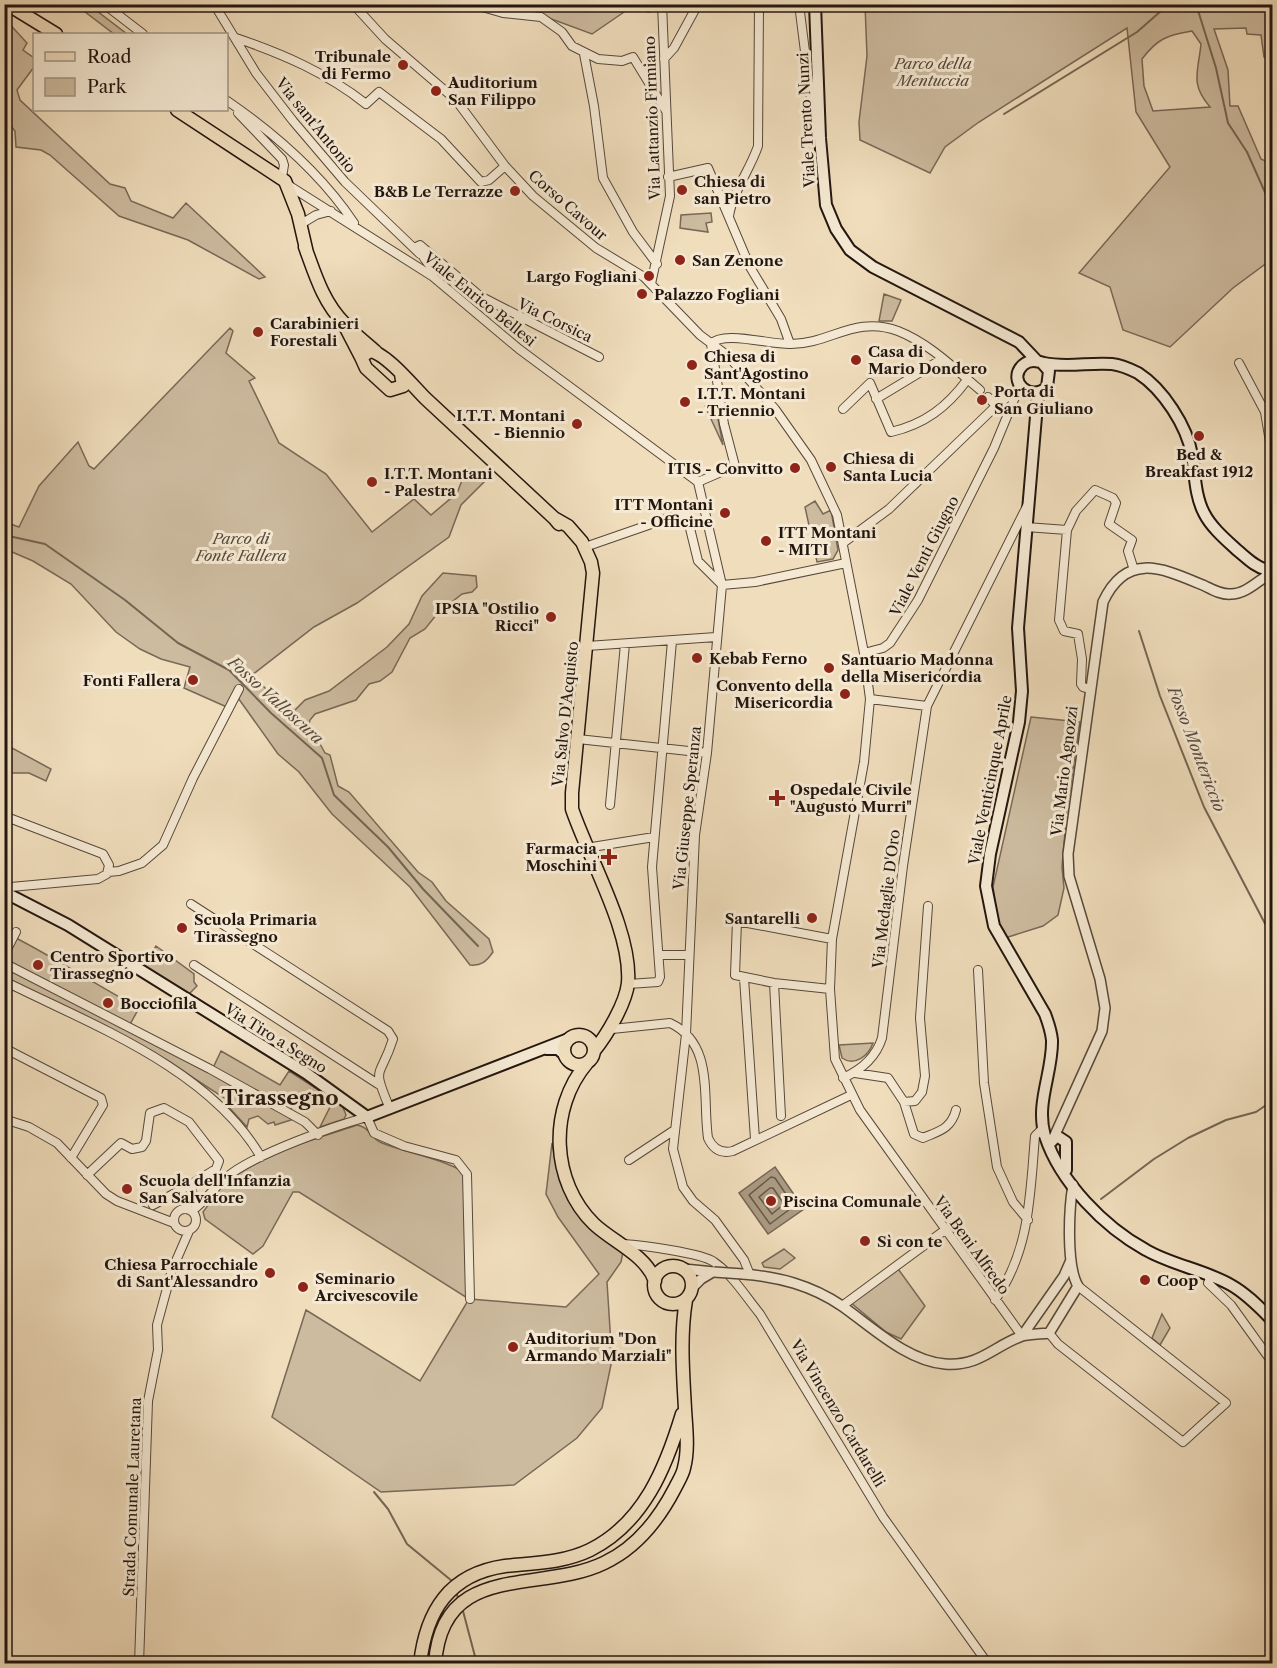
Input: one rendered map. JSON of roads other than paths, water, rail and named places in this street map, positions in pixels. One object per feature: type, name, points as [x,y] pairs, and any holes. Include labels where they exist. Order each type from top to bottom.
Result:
[{"type":"main road","points":[[7,4],[54,33]]},
{"type":"main road","name":"Viale Trento Nunzi","points":[[815,4],[820,138],[826,205],[836,229],[850,250],[873,267],[1019,342],[1036,362]]},
{"type":"main road","name":"Viale Enrico Bellesi","points":[[178,111],[287,186]]},
{"type":"main road","name":"Via Salvo D'Acquisto","points":[[287,186],[301,224],[307,253]]},
{"type":"main road","name":"Via Salvo D'Acquisto","points":[[287,186],[315,279],[345,325],[366,368],[390,390],[425,398]]},
{"type":"main road","name":"Via Salvo D'Acquisto","points":[[345,325],[401,374],[554,518],[577,547],[589,577],[587,646],[572,809],[625,946],[628,984],[616,1014]]},
{"type":"main road","points":[[361,357],[367,351],[375,352]]},
{"type":"main road","points":[[1060,366],[1050,376],[1047,387],[1038,393],[1028,392],[1019,387],[1019,369],[1036,362],[1060,366],[1113,364],[1130,368],[1145,378],[1169,406],[1187,439],[1201,505],[1206,516],[1227,541],[1256,566],[1270,572]]},
{"type":"main road","points":[[1036,362],[1050,376]]},
{"type":"main road","points":[[390,390],[403,386],[401,374]]},
{"type":"main road","name":"Viale Venticinque Aprile","points":[[1038,393],[1018,628],[1022,692],[1019,722],[990,854],[986,886],[994,926],[1045,1014],[1049,1027],[1052,1041],[1044,1085],[1044,1125]]},
{"type":"main road","name":"Via Salvo D'Acquisto","points":[[554,518],[568,526],[585,547],[593,573],[588,621]]},
{"type":"main road","name":"Via Tiro a Segno","points":[[6,893],[68,925],[334,1091],[367,1117]]},
{"type":"main road","points":[[616,1014],[612,1029],[573,1081],[558,1130],[564,1172],[582,1211],[642,1262],[655,1281],[657,1294],[670,1304],[681,1328]]},
{"type":"main road","points":[[588,1039],[605,1030],[616,1014]]},
{"type":"main road","points":[[367,1117],[578,1035],[588,1039],[594,1051]]},
{"type":"main road","points":[[571,1038],[564,1047],[573,1081]]},
{"type":"main road","points":[[543,1048],[558,1049],[567,1059],[578,1065],[586,1063]]},
{"type":"main road","points":[[1044,1125],[1064,1159],[1070,1181],[1106,1222],[1124,1237],[1148,1251],[1231,1284],[1272,1320]]},
{"type":"main road","points":[[435,1664],[441,1631],[454,1611],[471,1596],[503,1583],[586,1571],[605,1563],[641,1536],[661,1513],[684,1468],[681,1328],[686,1300],[692,1288],[691,1277],[684,1269],[671,1266],[665,1268],[642,1262]]},
{"type":"main road","points":[[655,1281],[665,1268]]},
{"type":"main road","points":[[670,1304],[686,1300]]},
{"type":"main road","points":[[420,1664],[423,1635],[430,1618],[448,1593],[460,1583],[480,1573],[504,1567],[571,1557],[591,1549],[627,1523],[646,1500],[660,1475],[684,1407]]},
{"type":"street","points":[[104,4],[142,33]]},
{"type":"street","name":"Via sant'Antonio","points":[[214,4],[256,73],[293,122],[353,190],[419,253]]},
{"type":"street","name":"Corso Cavour","points":[[353,4],[385,39],[456,100],[505,166],[560,220],[596,248],[651,284],[711,344],[728,356],[776,408],[811,460],[837,515],[843,543]]},
{"type":"street","points":[[472,4],[503,13],[541,17],[584,54],[622,62],[633,57],[666,112]]},
{"type":"street","name":"Via Lattanzio Firmiano","points":[[651,284],[670,196],[662,4]]},
{"type":"street","points":[[664,58],[674,48],[698,4]]},
{"type":"street","points":[[729,218],[732,201],[758,146],[760,123],[759,4]]},
{"type":"street","points":[[799,4],[815,130],[820,138]]},
{"type":"street","points":[[236,38],[307,66],[340,83],[366,104],[379,92],[441,139],[482,182],[489,180],[505,166]]},
{"type":"street","points":[[584,54],[594,105],[603,178],[633,232],[657,264]]},
{"type":"street","points":[[228,101],[254,120],[306,167],[357,227]]},
{"type":"street","points":[[228,102],[280,156],[284,165],[287,186]]},
{"type":"street","points":[[668,177],[708,168],[750,267],[781,319],[790,344]]},
{"type":"street","name":"Viale Enrico Bellesi","points":[[287,186],[357,227],[432,276],[519,349],[698,482]]},
{"type":"street","points":[[301,224],[316,215],[331,212]]},
{"type":"street","name":"Via Corsica","points":[[419,253],[420,245],[480,296],[505,311],[599,357]]},
{"type":"street","points":[[419,253],[434,271],[432,276]]},
{"type":"street","points":[[698,482],[735,466],[724,424],[711,344],[724,336],[790,344],[863,325],[881,327],[911,338],[942,358],[980,390]]},
{"type":"street","points":[[876,399],[942,358]]},
{"type":"street","points":[[1239,363],[1265,412],[1272,454]]},
{"type":"street","points":[[843,409],[870,383],[891,432],[912,427],[931,417],[953,398],[967,380]]},
{"type":"street","points":[[864,652],[843,543],[889,509],[996,406],[1019,387]]},
{"type":"street","name":"Viale Venti Giugno","points":[[864,652],[883,648],[890,643],[918,600],[994,448],[1019,387]]},
{"type":"street","points":[[988,397],[996,406]]},
{"type":"street","name":"Via Giuseppe Speranza","points":[[698,482],[722,585],[707,753],[695,835],[686,1034],[673,1131],[676,1169],[683,1187],[693,1201],[715,1220],[744,1260],[746,1274]]},
{"type":"street","points":[[1089,689],[1081,684],[1082,659],[1078,634],[1064,631],[1059,620],[1067,530],[1076,511],[1095,490],[1113,498],[1116,503],[1110,524],[1132,540],[1128,551],[1134,570],[1154,567],[1228,595],[1240,594],[1270,572]]},
{"type":"street","name":"Via Medaglie D'Oro","points":[[843,1078],[855,1073],[872,1058],[879,1049],[882,1038],[903,866],[927,706],[1028,505]]},
{"type":"street","points":[[585,547],[686,512],[699,561],[722,585],[755,582],[846,563]]},
{"type":"street","points":[[1026,527],[1067,530]]},
{"type":"street","name":"Via Mario Agnozzi","points":[[1057,1145],[1061,1122],[1102,1031],[1105,1008],[1100,979],[1069,876],[1068,854],[1089,689],[1103,602],[1110,587],[1134,570]]},
{"type":"street","points":[[587,646],[716,637]]},
{"type":"street","points":[[628,984],[658,982],[660,955],[652,867],[672,641]]},
{"type":"street","points":[[610,805],[625,644]]},
{"type":"street","name":"Via Beni Alfredo","points":[[864,652],[870,699],[864,762],[832,939],[830,989],[836,1059],[851,1095],[1022,1336]]},
{"type":"street","points":[[6,893],[12,887],[98,879],[108,872],[119,872],[141,863],[163,845],[193,778],[239,689]]},
{"type":"street","points":[[870,699],[927,706]]},
{"type":"street","points":[[578,740],[707,753]]},
{"type":"street","points":[[4,816],[103,854],[109,862],[108,872]]},
{"type":"street","points":[[586,848],[654,837]]},
{"type":"street","points":[[190,904],[388,1031],[393,1039],[378,1070],[378,1084],[390,1109]]},
{"type":"street","points":[[904,1101],[915,1101],[922,1092],[925,1076],[920,1018],[928,906]]},
{"type":"street","points":[[830,989],[774,983],[735,975],[737,921],[832,939]]},
{"type":"street","points":[[4,955],[16,932]]},
{"type":"street","points":[[660,955],[689,955]]},
{"type":"street","points":[[4,963],[305,1122],[318,1135]]},
{"type":"street","points":[[195,965],[378,1084]]},
{"type":"street","points":[[978,970],[984,1083],[997,1167],[1013,1202],[1028,1220]]},
{"type":"street","points":[[744,978],[755,1140]]},
{"type":"street","points":[[4,981],[128,1042],[200,1088],[236,1120],[261,1157]]},
{"type":"street","points":[[774,983],[781,1116]]},
{"type":"street","points":[[612,1029],[670,1023],[687,1009]]},
{"type":"street","points":[[670,1023],[686,1034],[695,1046],[703,1065],[707,1130],[711,1145],[728,1152],[851,1095]]},
{"type":"street","points":[[4,1048],[101,1098],[103,1105],[71,1158]]},
{"type":"street","points":[[855,1073],[888,1078],[904,1101],[914,1134],[922,1138],[946,1128],[953,1122],[956,1110]]},
{"type":"street","points":[[87,1175],[121,1143],[132,1149],[142,1148],[146,1141],[150,1113],[164,1108],[189,1122],[219,1161],[216,1169],[153,1205]]},
{"type":"street","points":[[157,1215],[191,1213],[205,1202],[222,1181],[261,1157],[367,1117],[374,1133],[404,1146],[456,1160],[467,1174],[470,1299]]},
{"type":"street","points":[[4,1119],[57,1143],[106,1194],[117,1201],[157,1215],[174,1223],[180,1230],[189,1230],[194,1226],[191,1213],[193,1193],[190,1185]]},
{"type":"street","points":[[995,1300],[1013,1271],[1023,1243],[1028,1220],[1035,1136],[1044,1125]]},
{"type":"street","points":[[629,1160],[673,1131]]},
{"type":"street","points":[[1049,1333],[1076,1283],[1071,1260],[1070,1181]]},
{"type":"street","points":[[174,1223],[175,1214]]},
{"type":"street","name":"Strada Comunale Lauretana","points":[[139,1664],[148,1401],[158,1350],[158,1325],[172,1270],[189,1230]]},
{"type":"street","points":[[842,1306],[945,1230]]},
{"type":"street","name":"Via Vincenzo Cardarelli","points":[[619,1244],[638,1245],[710,1259],[735,1283],[760,1314],[883,1517],[988,1664]]},
{"type":"street","points":[[1022,1336],[1064,1276],[1071,1260]]},
{"type":"street","points":[[684,1269],[779,1278],[813,1289],[842,1306],[878,1335],[926,1359],[945,1364],[966,1363],[989,1355],[1022,1336],[1049,1333]]},
{"type":"street","points":[[692,1288],[701,1279],[714,1272]]},
{"type":"street","points":[[1049,1333],[1058,1344],[1183,1442],[1226,1403],[1076,1283],[1064,1276]]},
{"type":"street","points":[[1211,1276],[1208,1283],[1232,1305],[1272,1362]]},
{"type":"water","name":"Piscina Comunale","points":[[775,1167],[804,1209],[768,1234],[739,1193]]},
{"type":"waterway","points":[[1004,114],[1137,32],[1169,4]]},
{"type":"waterway","points":[[1196,4],[1216,68],[1228,123],[1247,152],[1272,208]]},
{"type":"waterway","name":"Fosso Valloscura","points":[[4,535],[45,544],[125,600],[178,643],[229,670],[271,713],[322,758],[334,795],[388,847],[423,889],[478,946]]},
{"type":"waterway","name":"Fosso Montericcio","points":[[1139,631],[1160,696],[1204,807],[1272,937]]},
{"type":"waterway","points":[[1101,1199],[1154,1159],[1188,1138],[1226,1120],[1256,1112],[1272,1101]]},
{"type":"waterway","points":[[374,1492],[388,1509],[407,1544],[452,1581]]},
{"type":"waterway","points":[[463,1611],[477,1664]]},
{"type":"place","name":"Tribunale di Fermo","points":[[403,65]]},
{"type":"place","name":"Auditorium San Filippo","points":[[436,91]]},
{"type":"place","name":"Chiesa di san Pietro","points":[[682,190]]},
{"type":"place","name":"B&B Le Terrazze","points":[[515,191]]},
{"type":"place","name":"San Zenone","points":[[680,260]]},
{"type":"place","name":"Largo Fogliani","points":[[649,276]]},
{"type":"place","name":"Palazzo Fogliani","points":[[642,294]]},
{"type":"place","name":"Carabinieri Forestali","points":[[258,332]]},
{"type":"place","name":"Casa di Mario Dondero","points":[[856,360]]},
{"type":"place","name":"Chiesa di Sant'Agostino","points":[[692,365]]},
{"type":"place","name":"Porta di San Giuliano","points":[[982,400]]},
{"type":"place","name":"I.T.T. Montani - Triennio","points":[[685,402]]},
{"type":"place","name":"I.T.T. Montani - Biennio","points":[[577,424]]},
{"type":"place","name":"Bed & Breakfast 1912","points":[[1199,436]]},
{"type":"place","name":"Chiesa di Santa Lucia","points":[[831,467]]},
{"type":"place","name":"ITIS - Convitto","points":[[795,468]]},
{"type":"place","name":"I.T.T. Montani - Palestra","points":[[372,482]]},
{"type":"place","name":"ITT Montani - Officine","points":[[725,513]]},
{"type":"place","name":"ITT Montani - MITI","points":[[766,541]]},
{"type":"place","name":"IPSIA \"Ostilio Ricci\"","points":[[551,617]]},
{"type":"place","name":"Kebab Ferno","points":[[697,658]]},
{"type":"place","name":"Santuario Madonna della Misericordia","points":[[829,668]]},
{"type":"place","name":"Fonti Fallera","points":[[193,680]]},
{"type":"place","name":"Convento della Misericordia","points":[[845,694]]},
{"type":"place","name":"Ospedale Civile \"Augusto Murri\"","points":[[777,798]]},
{"type":"place","name":"Farmacia Moschini","points":[[609,857]]},
{"type":"place","name":"Santarelli","points":[[812,918]]},
{"type":"place","name":"Scuola Primaria Tirassegno","points":[[182,928]]},
{"type":"place","name":"Centro Sportivo Tirassegno","points":[[38,965]]},
{"type":"place","name":"Bocciofila","points":[[108,1003]]},
{"type":"place","name":"Scuola dell'Infanzia San Salvatore","points":[[127,1189]]},
{"type":"place","name":"Piscina Comunale","points":[[771,1201]]},
{"type":"place","name":"Sì con te","points":[[865,1241]]},
{"type":"place","name":"Chiesa Parrocchiale di Sant'Alessandro","points":[[270,1273]]},
{"type":"place","name":"Coop","points":[[1145,1280]]},
{"type":"place","name":"Seminario Arcivescovile","points":[[303,1287]]},
{"type":"place","name":"Auditorium \"Don Armando Marziali\"","points":[[513,1347]]},
{"type":"district","name":"Tirassegno","points":[[280,1097]]},
{"type":"park label","name":"Parco della Mentuccia","points":[[933,72]]},
{"type":"park label","name":"Parco di Fonte Fallera","points":[[241,546]]}]
